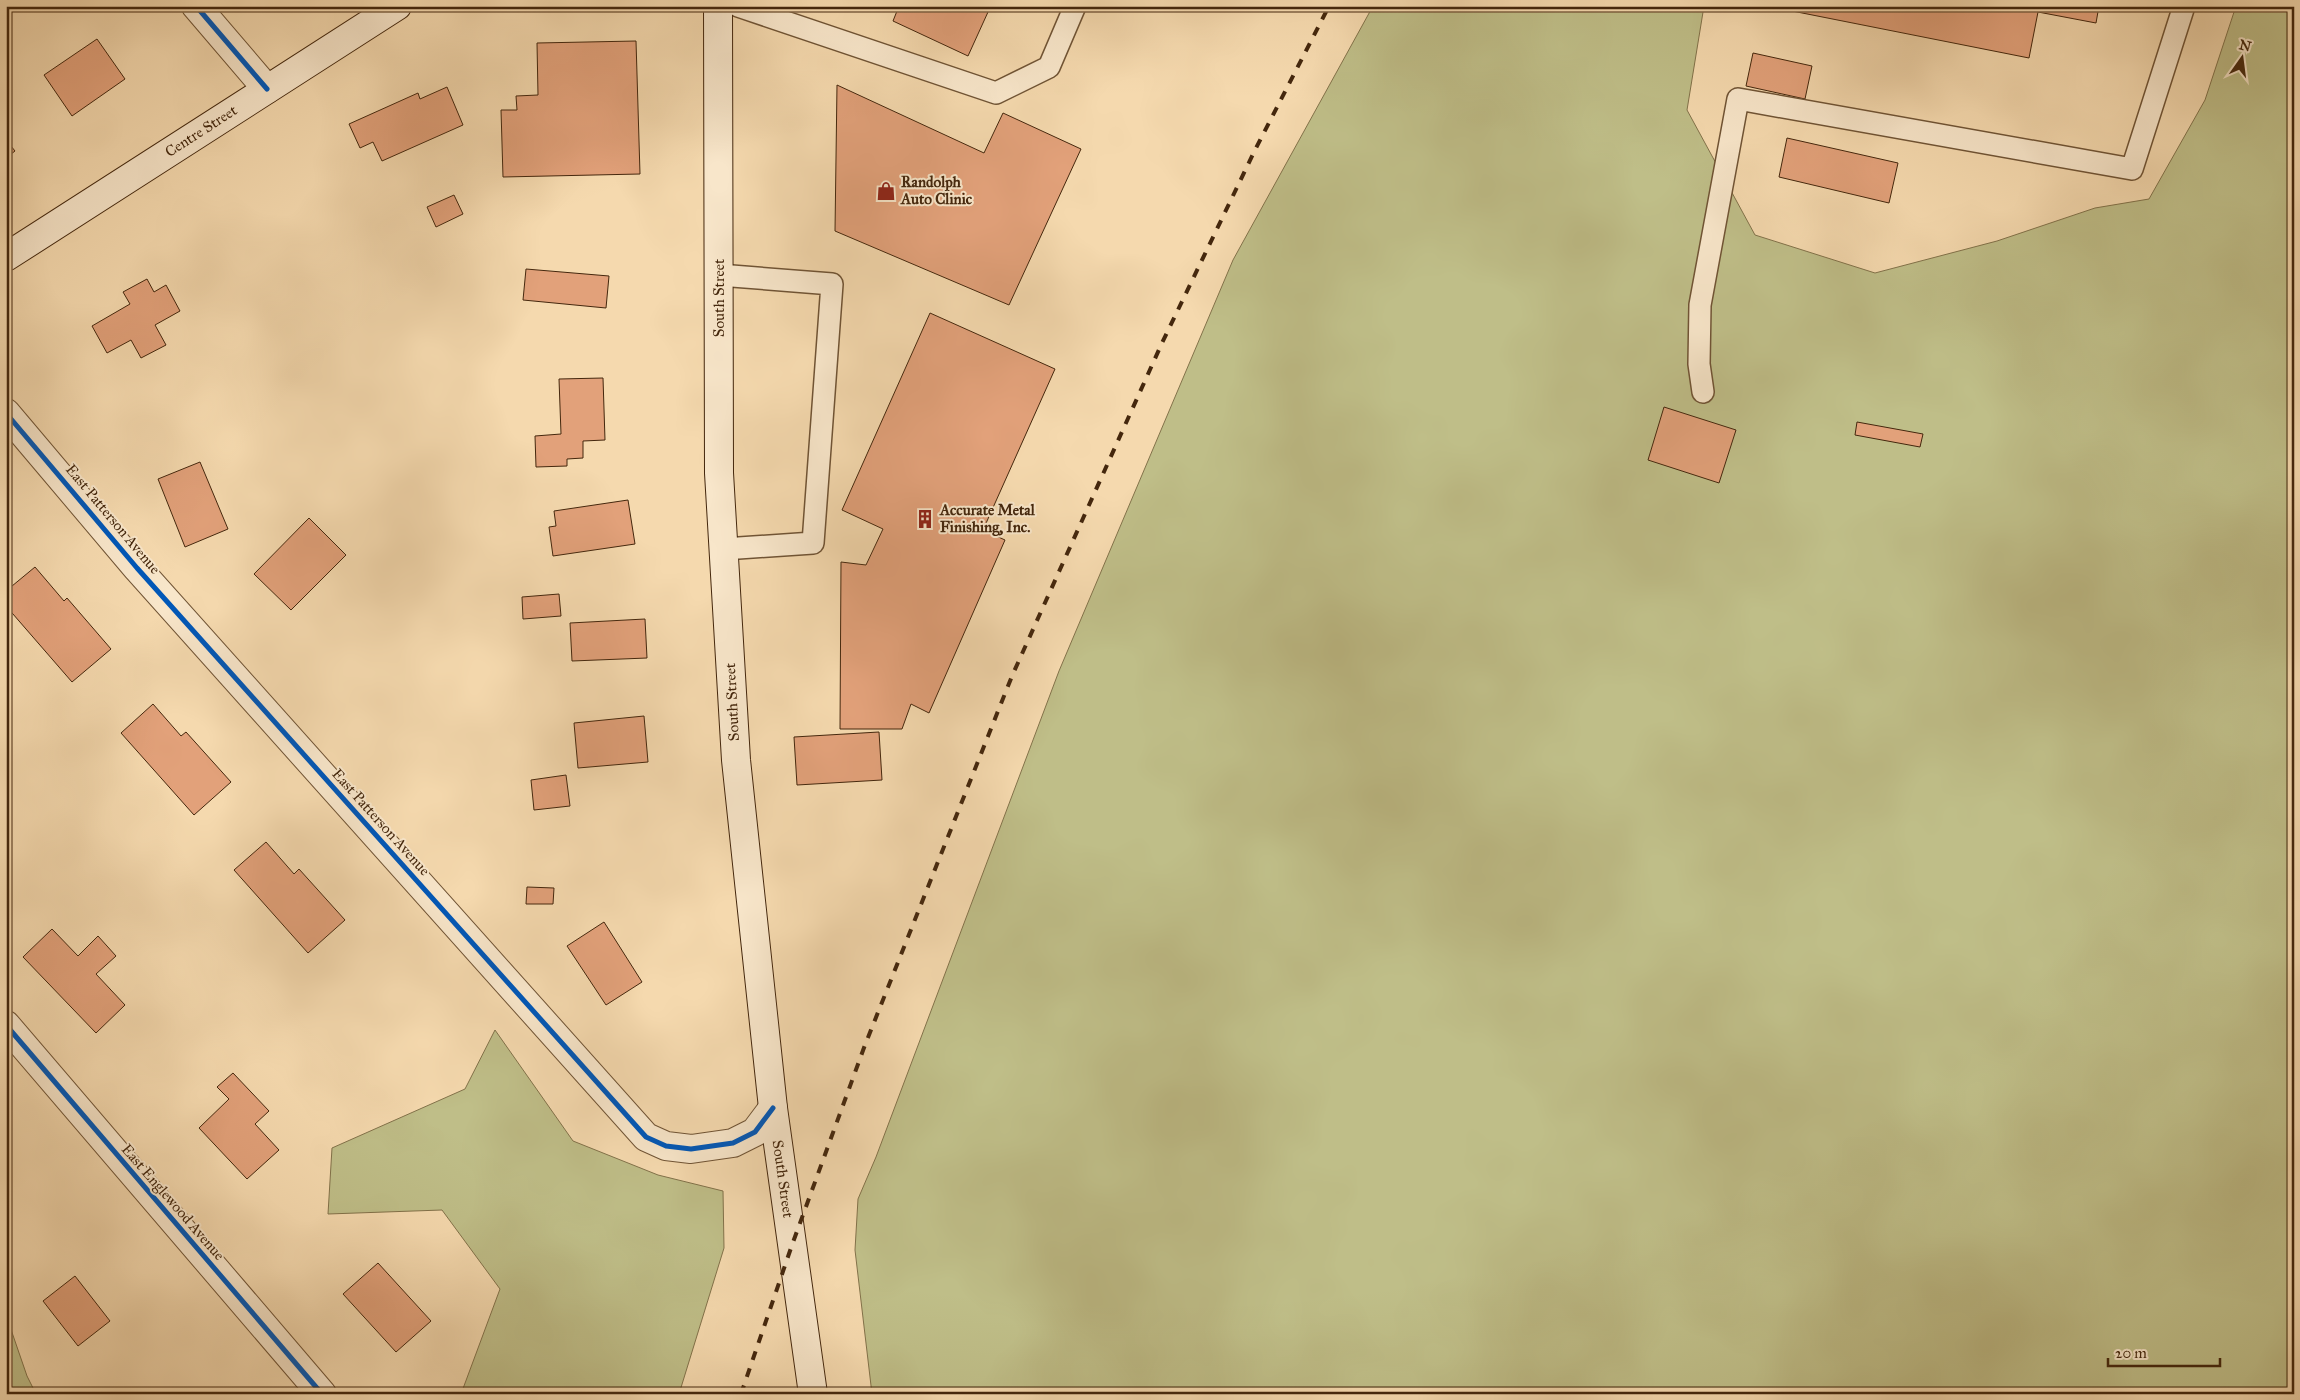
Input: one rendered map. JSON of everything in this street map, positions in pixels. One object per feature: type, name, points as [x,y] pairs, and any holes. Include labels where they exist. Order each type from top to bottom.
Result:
[{"type":"main road","points":[[196,6],[267,89]]},
{"type":"main road","name":"Centre Street","points":[[6,257],[397,6]]},
{"type":"main road","name":"South Street","points":[[718,6],[719,473],[738,779],[773,1108],[813,1394]]},
{"type":"main road","name":"East Patterson Avenue","points":[[6,412],[137,568],[646,1137],[666,1146],[691,1150],[732,1143],[755,1132],[773,1108]]},
{"type":"main road","name":"East Englewood Avenue","points":[[6,1025],[322,1394]]},
{"type":"lane","points":[[738,6],[996,93],[1049,67],[1075,6]]},
{"type":"lane","points":[[1703,392],[1699,364],[1700,305],[1738,99],[2132,169],[2184,6]]},
{"type":"lane","points":[[719,275],[832,284],[813,543],[724,549]]},
{"type":"shaded area","points":[[1373,6],[1704,6],[1687,110],[1755,235],[1875,273],[1997,241],[2095,208],[2149,199],[2205,100],[2236,6],[2294,6],[2294,1394],[872,1394],[855,1250],[858,1199],[876,1157],[1059,671],[1233,260]]},
{"type":"shaded area","points":[[495,1030],[573,1141],[658,1175],[723,1191],[724,1248],[679,1394],[461,1394],[500,1289],[442,1210],[328,1214],[332,1148],[465,1089]]},
{"type":"shaded area","points":[[6,1315],[27,1376],[36,1394],[6,1394]]},
{"type":"building","points":[[899,6],[976,6],[988,12],[968,56],[893,21]]},
{"type":"building","points":[[1767,6],[2099,6],[2096,23],[2038,12],[2029,58]]},
{"type":"building","points":[[97,39],[125,79],[72,116],[44,75]]},
{"type":"building","points":[[636,41],[640,174],[503,177],[501,110],[517,110],[516,96],[538,95],[537,43]]},
{"type":"building","points":[[1753,53],[1812,66],[1805,99],[1746,86]]},
{"type":"building","points":[[837,85],[984,153],[1003,113],[1081,149],[1009,305],[835,231]]},
{"type":"building","points":[[447,87],[463,125],[382,161],[373,142],[360,148],[349,124],[418,93],[420,99]]},
{"type":"building","points":[[1787,138],[1898,163],[1889,203],[1779,177]]},
{"type":"building","points":[[6,140],[15,151],[6,158]]},
{"type":"building","points":[[454,195],[463,214],[436,227],[427,207]]},
{"type":"building","points":[[526,269],[609,276],[606,308],[523,300]]},
{"type":"building","points":[[147,279],[154,292],[166,285],[180,311],[155,325],[166,345],[141,358],[131,340],[107,353],[92,326],[130,304],[123,292]]},
{"type":"building","name":"Accurate Metal Finishing, Inc.","points":[[930,313],[1055,369],[983,530],[1005,540],[929,713],[911,704],[902,729],[840,729],[841,562],[866,565],[883,529],[842,510]]},
{"type":"building","points":[[603,378],[605,440],[583,441],[583,458],[567,459],[567,466],[536,467],[535,436],[561,434],[559,379]]},
{"type":"building","points":[[1664,407],[1736,430],[1719,483],[1648,460]]},
{"type":"building","points":[[1857,422],[1923,434],[1920,447],[1855,435]]},
{"type":"building","points":[[200,462],[228,529],[185,547],[158,479]]},
{"type":"building","points":[[628,500],[635,544],[553,556],[549,527],[556,526],[554,511]]},
{"type":"building","points":[[309,518],[346,555],[291,610],[254,574]]},
{"type":"building","points":[[35,567],[64,601],[67,598],[111,649],[72,682],[6,606],[6,591]]},
{"type":"building","points":[[559,594],[561,616],[523,619],[522,597]]},
{"type":"building","points":[[645,619],[647,658],[572,661],[570,623]]},
{"type":"building","points":[[153,704],[181,736],[186,732],[231,782],[194,815],[121,733]]},
{"type":"building","points":[[644,716],[648,762],[578,768],[574,723]]},
{"type":"building","points":[[879,732],[882,780],[797,785],[794,737]]},
{"type":"building","points":[[566,775],[570,806],[534,810],[531,780]]},
{"type":"building","points":[[266,842],[294,874],[299,869],[345,920],[308,953],[234,870]]},
{"type":"building","points":[[527,887],[554,888],[553,904],[526,904]]},
{"type":"building","points":[[604,922],[642,982],[606,1005],[567,946]]},
{"type":"building","points":[[52,929],[78,956],[98,936],[116,956],[96,974],[125,1005],[96,1033],[23,957]]},
{"type":"building","points":[[233,1073],[269,1111],[255,1124],[279,1150],[247,1179],[199,1128],[229,1099],[217,1087]]},
{"type":"building","points":[[378,1263],[431,1321],[396,1352],[343,1294]]},
{"type":"building","points":[[75,1276],[110,1321],[78,1346],[43,1301]]},
{"type":"railway","points":[[741,1394],[792,1245],[865,1045],[1012,676],[1162,343],[1255,150],[1329,6]]},
{"type":"cycle path","points":[[196,6],[267,89]]},
{"type":"cycle path","points":[[6,413],[137,568],[646,1137],[666,1146],[691,1149],[733,1143],[755,1132],[773,1108]]},
{"type":"cycle path","points":[[6,1025],[322,1394]]},
{"type":"place","name":"Randolph Auto Clinic","points":[[886,191]]},
{"type":"place","name":"Accurate Metal Finishing, Inc.","points":[[925,519]]}]
